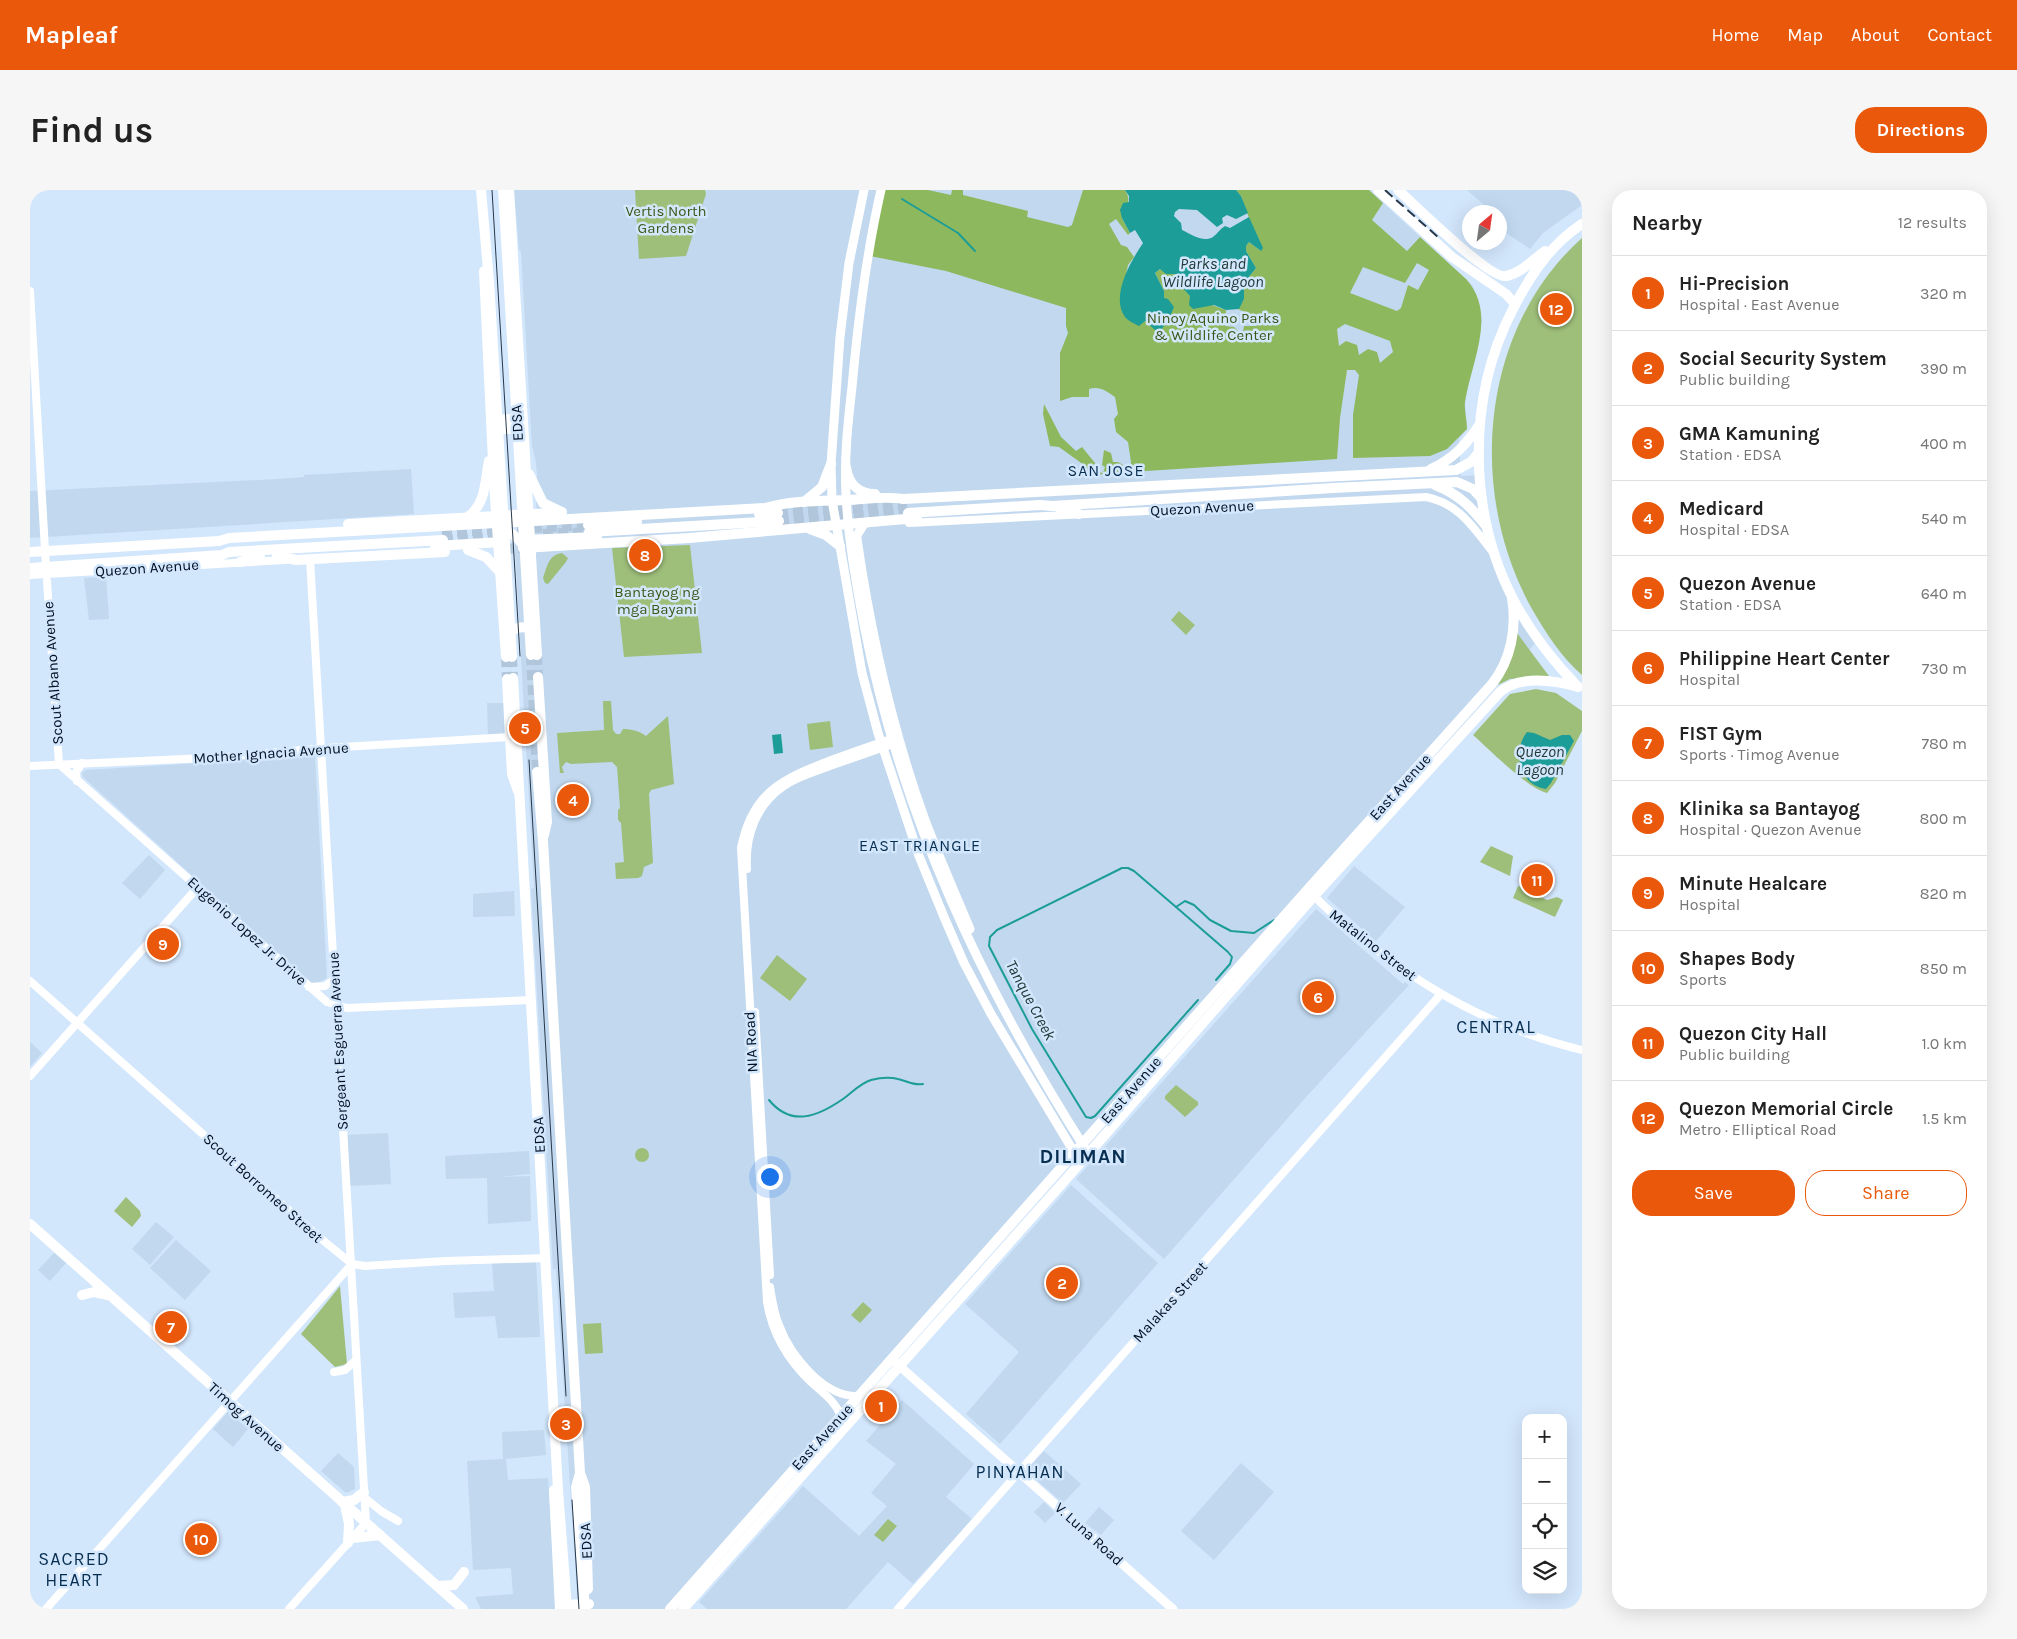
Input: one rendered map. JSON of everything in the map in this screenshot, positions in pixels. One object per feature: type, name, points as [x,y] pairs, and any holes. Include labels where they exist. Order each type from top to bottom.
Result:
[{"type":"main road","name":"EDSA","points":[[481,190],[489,281],[495,378],[509,657],[505,637],[499,572],[500,546],[491,438],[484,285],[486,257]]},
{"type":"main road","name":"EDSA","points":[[503,190],[514,377],[534,655],[535,630],[532,570],[526,545],[529,517],[509,190]]},
{"type":"main road","points":[[864,190],[849,263],[840,337],[833,420],[832,464],[832,500],[862,673],[882,745],[919,856],[967,969],[991,1014],[1078,1158]]},
{"type":"main road","points":[[881,190],[867,260],[857,332],[848,421],[846,467],[848,525],[855,576],[871,661],[937,870],[977,957],[1024,1046],[1088,1146]]},
{"type":"main road","points":[[1378,190],[1452,257],[1506,294],[1515,304]]},
{"type":"main road","points":[[1398,190],[1461,248],[1488,270],[1502,276],[1507,276],[1524,268],[1582,224]]},
{"type":"main road","points":[[1556,244],[1534,272],[1515,304],[1493,358],[1485,388],[1480,423],[1479,452],[1482,499],[1488,529],[1495,555],[1512,598],[1541,645],[1580,688]]},
{"type":"main road","points":[[1452,257],[1458,258],[1461,256],[1461,248]]},
{"type":"main road","points":[[491,420],[514,419],[522,414]]},
{"type":"main road","points":[[833,420],[848,421]]},
{"type":"main road","name":"Quezon Avenue","points":[[1427,471],[1455,455],[1465,446],[1480,423]]},
{"type":"main road","points":[[491,438],[497,432],[509,428],[524,436]]},
{"type":"main road","points":[[469,516],[477,510],[481,502],[492,451]]},
{"type":"main road","points":[[1479,452],[1471,462],[1456,470],[1460,476],[1457,482],[1473,489],[1482,499]]},
{"type":"main road","points":[[803,502],[822,487],[832,464]]},
{"type":"main road","points":[[526,467],[542,502],[562,512]]},
{"type":"main road","points":[[846,467],[850,482],[860,491],[872,494],[903,492]]},
{"type":"main road","name":"Quezon Avenue","points":[[588,528],[778,512],[803,502],[832,500],[893,497],[903,499],[1456,470]]},
{"type":"main road","name":"Quezon Avenue","points":[[526,545],[554,546],[689,538],[1040,510],[1049,511],[1457,482]]},
{"type":"main road","name":"Quezon Avenue","points":[[1422,484],[1436,486],[1459,497],[1472,508],[1488,529]]},
{"type":"main road","name":"Quezon Avenue","points":[[893,497],[903,492],[1037,486],[1066,491]]},
{"type":"main road","name":"Quezon Avenue","points":[[1049,511],[1040,506],[907,509],[1037,497],[1066,491]]},
{"type":"main road","name":"Quezon Avenue","points":[[529,517],[562,512],[766,501],[778,512]]},
{"type":"main road","name":"Quezon Avenue","points":[[30,552],[222,541],[233,538],[529,517],[765,508],[778,512]]},
{"type":"main road","points":[[1049,511],[1079,514]]},
{"type":"main road","name":"Quezon Avenue","points":[[233,538],[247,531],[469,516],[498,519]]},
{"type":"main road","points":[[498,519],[526,545],[530,615],[535,630],[520,627],[510,631],[505,637]]},
{"type":"main road","points":[[864,524],[857,538],[867,603],[896,740],[931,835],[982,955],[1010,1011],[1088,1146]]},
{"type":"main road","name":"Quezon Avenue","points":[[526,545],[776,527],[788,529]]},
{"type":"main road","points":[[804,528],[826,535],[840,546]]},
{"type":"main road","name":"Quezon Avenue","points":[[30,568],[442,537],[229,544],[222,541]]},
{"type":"main road","name":"Quezon Avenue","points":[[296,560],[468,550],[500,546]]},
{"type":"main road","name":"Quezon Avenue","points":[[222,555],[229,558],[260,557],[500,546]]},
{"type":"main road","points":[[532,570],[542,554],[554,546]]},
{"type":"main road","points":[[468,550],[486,557],[499,572]]},
{"type":"main road","points":[[277,556],[296,560]]},
{"type":"main road","points":[[240,562],[260,557]]},
{"type":"main road","name":"East Avenue","points":[[683,1609],[896,1363],[1078,1158],[1498,677],[1506,663],[1511,643],[1514,616],[1512,598]]},
{"type":"main road","name":"EDSA","points":[[538,677],[547,822],[543,841]]},
{"type":"main road","name":"EDSA","points":[[519,796],[512,774],[510,678],[518,773],[546,1258],[558,1474],[563,1608]]},
{"type":"main road","name":"East Avenue","points":[[1311,892],[1502,690],[1516,683],[1533,681],[1555,682],[1580,688]]},
{"type":"main road","name":"EDSA","points":[[537,772],[543,841],[580,1473],[585,1486],[588,1607]]},
{"type":"main road","points":[[1014,1052],[1024,1046]]},
{"type":"main road","name":"Timog Avenue","points":[[30,1224],[463,1609]]},
{"type":"main road","points":[[82,1295],[96,1292],[112,1296]]},
{"type":"main road","name":"East Avenue","points":[[670,1609],[859,1396],[896,1363]]},
{"type":"main road","name":"V. Luna Road","points":[[896,1363],[1173,1609]]},
{"type":"main road","name":"EDSA","points":[[580,1473],[576,1487],[588,1607]]},
{"type":"main road","name":"EDSA","points":[[558,1474],[554,1493],[554,1512],[563,1608]]},
{"type":"main road","points":[[364,1494],[354,1500],[343,1503],[351,1540],[380,1535]]},
{"type":"main road","points":[[438,1586],[454,1585],[464,1572]]},
{"type":"main road","points":[[563,1608],[588,1607]]},
{"type":"street","points":[[30,291],[46,567]]},
{"type":"street","name":"Quezon Avenue","points":[[1079,514],[1426,496],[1436,499],[1461,513],[1495,555]]},
{"type":"street","name":"Sergeant Esguerra Avenue","points":[[310,559],[366,1523]]},
{"type":"street","name":"Quezon Avenue","points":[[30,575],[296,560]]},
{"type":"street","name":"Scout Albano Avenue","points":[[47,581],[59,764]]},
{"type":"street","name":"Mother Ignacia Avenue","points":[[30,766],[206,758],[511,737]]},
{"type":"street","name":"NIA Road","points":[[841,1416],[833,1402],[796,1367],[774,1329],[768,1308],[763,1249],[741,848],[745,830],[753,811],[770,789],[795,774],[896,740]]},
{"type":"street","name":"NIA Road","points":[[859,1396],[849,1397],[830,1389],[799,1360],[779,1327],[772,1300],[746,853],[756,818],[769,799],[784,786],[882,745]]},
{"type":"street","points":[[77,781],[76,772],[82,763]]},
{"type":"street","name":"Eugenio Lopez Jr. Drive","points":[[59,764],[309,987],[327,1002],[336,1006]]},
{"type":"street","points":[[30,1076],[198,888]]},
{"type":"street","name":"Matalino Street","points":[[1311,892],[1377,951],[1441,994],[1497,1022],[1582,1050]]},
{"type":"street","points":[[309,987],[325,986],[335,979]]},
{"type":"street","name":"Scout Borromeo Street","points":[[30,981],[319,1237],[352,1264]]},
{"type":"street","name":"Malakas Street","points":[[898,1609],[1441,994]]},
{"type":"street","points":[[336,1006],[347,1008],[531,1000]]},
{"type":"street","points":[[46,1609],[352,1264],[365,1266],[546,1258]]},
{"type":"street","points":[[334,1372],[345,1370],[356,1360]]},
{"type":"street","points":[[364,1494],[380,1511],[398,1521]]},
{"type":"street","points":[[289,1609],[366,1523]]},
{"type":"shaded area","name":"EAST TRIANGLE","points":[[514,190],[1369,190],[1472,285],[1478,299],[1482,322],[1465,401],[1467,429],[1459,439],[1461,476],[1480,475],[1495,555],[1538,640],[675,1609],[578,1609],[556,1269],[553,1269],[531,889],[534,888],[514,533],[536,531],[537,476],[532,446],[521,252],[519,249]]},
{"type":"shaded area","points":[[1467,190],[1582,190],[1582,205],[1543,233],[1530,249],[1507,234],[1507,205],[1484,205]]},
{"type":"shaded area","points":[[411,469],[414,514],[30,538],[30,491],[278,479],[304,477],[304,475]]},
{"type":"shaded area","points":[[106,577],[109,619],[89,620],[84,578]]},
{"type":"shaded area","points":[[487,703],[505,703],[504,734],[488,735]]},
{"type":"shaded area","points":[[315,756],[327,978],[318,983],[311,983],[83,777],[82,773],[86,770]]},
{"type":"shaded area","points":[[149,855],[165,870],[140,899],[122,883]]},
{"type":"shaded area","points":[[1354,866],[1405,907],[1376,941],[1327,898]]},
{"type":"shaded area","points":[[514,891],[515,916],[473,917],[473,894]]},
{"type":"shaded area","points":[[1316,909],[1403,984],[1405,982],[1409,985],[1307,1096],[1164,1259],[1076,1179]]},
{"type":"shaded area","points":[[30,1042],[42,1053],[30,1067]]},
{"type":"shaded area","points":[[388,1133],[391,1184],[350,1186],[347,1135]]},
{"type":"shaded area","points":[[529,1151],[530,1174],[498,1177],[530,1176],[531,1221],[488,1224],[487,1178],[446,1179],[445,1156]]},
{"type":"shaded area","points":[[1071,1185],[1158,1263],[1000,1444],[966,1414],[1019,1352],[965,1304]]},
{"type":"shaded area","points":[[156,1222],[174,1237],[150,1265],[132,1249]]},
{"type":"shaded area","points":[[176,1240],[211,1271],[185,1300],[150,1268]]},
{"type":"shaded area","points":[[54,1253],[66,1263],[50,1281],[38,1270]]},
{"type":"shaded area","points":[[536,1261],[540,1337],[498,1338],[495,1316],[455,1318],[453,1293],[494,1291],[492,1263]]},
{"type":"shaded area","points":[[902,1400],[974,1464],[946,1497],[972,1519],[913,1584],[888,1562],[846,1609],[707,1609],[699,1602],[803,1486],[859,1536],[887,1506],[871,1493],[896,1464],[866,1441]]},
{"type":"shaded area","points":[[228,1412],[248,1429],[233,1447],[213,1429]]},
{"type":"shaded area","points":[[544,1430],[546,1455],[506,1459],[508,1480],[548,1478],[556,1609],[481,1609],[475,1597],[513,1594],[511,1568],[473,1570],[467,1461],[503,1459],[502,1432]]},
{"type":"shaded area","points":[[1044,1451],[1081,1484],[1063,1503],[1026,1471]]},
{"type":"shaded area","points":[[338,1453],[354,1467],[355,1489],[346,1493],[321,1471]]},
{"type":"shaded area","points":[[1241,1463],[1274,1492],[1214,1560],[1181,1531]]},
{"type":"shaded area","points":[[1044,1502],[1055,1513],[1045,1523],[1034,1512]]},
{"type":"shaded area","points":[[1099,1507],[1114,1520],[1101,1535],[1085,1523]]},
{"type":"green space","name":"Vertis North Gardens","points":[[635,190],[705,190],[706,194],[686,256],[639,259]]},
{"type":"green space","name":"Ninoy Aquino Parks & Wildlife Center","points":[[883,190],[928,190],[951,195],[952,190],[963,190],[963,195],[1028,211],[1027,217],[1068,227],[1072,225],[1083,190],[1125,190],[1128,201],[1122,218],[1130,233],[1128,235],[1116,219],[1109,224],[1121,245],[1127,247],[1134,257],[1128,265],[1120,303],[1164,299],[1164,291],[1155,273],[1160,269],[1176,274],[1184,289],[1196,298],[1226,310],[1225,326],[1234,327],[1240,333],[1243,332],[1244,326],[1256,326],[1260,319],[1238,309],[1244,299],[1244,283],[1256,268],[1246,251],[1246,246],[1249,242],[1261,251],[1241,196],[1236,190],[1369,190],[1383,203],[1372,220],[1407,251],[1420,237],[1466,279],[1475,293],[1480,307],[1481,323],[1480,339],[1465,402],[1467,429],[1447,449],[1430,456],[1353,458],[1353,415],[1359,375],[1355,370],[1347,370],[1340,418],[1337,459],[1130,472],[1131,462],[1128,442],[1116,432],[1114,419],[1118,414],[1115,397],[1103,390],[1093,388],[1089,389],[1089,397],[1072,397],[1060,401],[1060,353],[1068,333],[1066,308],[946,271],[870,256]],"holes":[[[1417,263],[1429,270],[1418,290],[1408,285],[1401,308],[1397,311],[1350,293],[1363,267],[1405,283]],[[1345,324],[1390,341],[1393,352],[1380,363],[1377,352],[1368,349],[1359,355],[1357,345],[1346,341],[1339,346],[1337,329]]]},
{"type":"green space","points":[[1582,238],[1582,675],[1561,653],[1543,627],[1532,609],[1511,564],[1498,515],[1492,465],[1494,415],[1504,365],[1522,318],[1548,276]]},
{"type":"green space","points":[[1044,404],[1061,437],[1076,451],[1082,447],[1095,463],[1097,472],[1103,473],[1105,467],[1102,465],[1104,450],[1111,453],[1113,462],[1123,465],[1123,473],[1071,476],[1071,472],[1083,470],[1084,465],[1059,447],[1050,446],[1043,414]]},
{"type":"green space","name":"Bantayog ng mga Bayani","points":[[690,545],[702,653],[624,657],[612,548]]},
{"type":"green space","points":[[562,553],[568,558],[566,562],[548,584],[545,583],[543,578],[549,562],[554,556]]},
{"type":"green space","points":[[1179,611],[1195,625],[1186,635],[1171,620]]},
{"type":"green space","points":[[1517,633],[1549,676],[1510,679],[1498,685],[1508,667]]},
{"type":"green space","points":[[1536,689],[1556,693],[1582,711],[1582,731],[1555,783],[1547,793],[1519,777],[1473,735],[1510,694]]},
{"type":"green space","points":[[603,701],[611,701],[613,730],[616,734],[620,734],[623,729],[626,729],[646,736],[668,716],[674,784],[651,790],[649,794],[653,863],[644,867],[642,876],[638,878],[616,879],[615,863],[624,862],[621,823],[618,820],[618,810],[620,808],[617,767],[612,762],[571,764],[566,762],[562,767],[564,773],[560,773],[557,733],[604,730]]},
{"type":"green space","points":[[830,721],[833,747],[810,750],[807,724]]},
{"type":"green space","points":[[1491,846],[1513,856],[1510,876],[1480,862]]},
{"type":"green space","points":[[1518,886],[1547,900],[1557,897],[1563,900],[1555,917],[1513,898]]},
{"type":"green space","points":[[777,955],[807,979],[790,1001],[760,978]]},
{"type":"green space","points":[[1302,991],[1308,996],[1313,991],[1329,1006],[1323,1013],[1318,1015],[1300,998]]},
{"type":"green space","points":[[1176,1085],[1198,1102],[1198,1105],[1185,1117],[1165,1099],[1165,1096]]},
{"type":"green space","points":[[642,1148],[647,1150],[649,1155],[647,1160],[642,1162],[637,1160],[635,1155],[637,1150]]},
{"type":"green space","points":[[126,1197],[140,1211],[141,1216],[132,1227],[114,1211]]},
{"type":"green space","points":[[340,1286],[347,1364],[335,1367],[301,1334]]},
{"type":"green space","points":[[863,1302],[872,1310],[860,1323],[851,1315]]},
{"type":"green space","points":[[601,1323],[603,1353],[585,1354],[583,1324]]},
{"type":"green space","points":[[888,1519],[897,1526],[883,1542],[874,1535]]},
{"type":"water","name":"Parks and Wildlife Lagoon","points":[[1125,190],[1236,190],[1241,196],[1248,213],[1236,219],[1227,215],[1222,218],[1223,223],[1217,227],[1197,210],[1179,209],[1175,212],[1174,216],[1181,223],[1182,230],[1205,239],[1213,237],[1225,226],[1230,228],[1249,217],[1263,248],[1261,251],[1249,242],[1246,246],[1246,251],[1256,268],[1244,283],[1244,299],[1239,309],[1226,310],[1214,305],[1193,309],[1189,305],[1190,296],[1180,285],[1176,274],[1166,274],[1160,269],[1155,273],[1164,291],[1164,298],[1168,299],[1174,307],[1168,321],[1160,331],[1155,330],[1145,321],[1139,326],[1125,317],[1121,309],[1121,289],[1128,269],[1143,243],[1135,230],[1130,233],[1122,218],[1120,210],[1123,203],[1129,202],[1129,196]]},
{"type":"water","name":"Quezon Lagoon","points":[[1527,732],[1550,740],[1562,735],[1570,735],[1574,741],[1546,789],[1530,782],[1524,775],[1521,766],[1519,758],[1520,748]]},
{"type":"water","points":[[781,734],[783,753],[774,754],[772,735]]},
{"type":"waterway","points":[[902,199],[958,233],[975,251]]},
{"type":"waterway","name":"Tanque Creek","points":[[1176,907],[1134,871],[1122,868],[997,930],[990,937],[989,946],[1032,1029],[1086,1117],[1091,1118],[1095,1116],[1198,1000]]},
{"type":"waterway","name":"Tanque Creek","points":[[1216,980],[1230,964],[1232,957],[1176,907],[1185,901],[1194,905],[1210,920],[1231,931],[1254,933],[1274,920]]},
{"type":"waterway","name":"Tanque Creek","points":[[769,1100],[786,1114],[804,1116],[824,1111],[871,1080],[892,1078],[914,1084],[923,1084]]},
{"type":"tunnel","points":[[778,513],[907,505]]},
{"type":"tunnel","points":[[779,521],[908,513]]},
{"type":"tunnel","points":[[442,533],[588,525]]},
{"type":"tunnel","points":[[543,534],[588,532]]},
{"type":"tunnel","points":[[443,540],[506,537]]},
{"type":"tunnel","points":[[503,549],[523,548]]},
{"type":"tunnel","points":[[531,655],[537,772]]},
{"type":"tunnel","points":[[537,655],[538,677]]},
{"type":"tunnel","points":[[506,657],[507,679]]},
{"type":"tunnel","points":[[512,657],[513,678]]},
{"type":"tram line","points":[[492,190],[520,656]]},
{"type":"tram line","points":[[529,760],[566,1396]]},
{"type":"tram line","points":[[572,1500],[579,1609]]},
{"type":"railway","points":[[1385,190],[1439,238]]},
{"type":"place","name":"Quezon Memorial Circle","points":[[1556,309]]},
{"type":"place","name":"Klinika sa Bantayog","points":[[645,555]]},
{"type":"place","name":"Quezon Avenue","points":[[525,728]]},
{"type":"place","name":"Medicard","points":[[573,800]]},
{"type":"place","name":"Quezon City Hall","points":[[1537,880]]},
{"type":"place","name":"Minute Healcare","points":[[163,944]]},
{"type":"place","name":"Philippine Heart Center","points":[[1318,997]]},
{"type":"place","name":"Social Security System","points":[[1062,1283]]},
{"type":"place","name":"FIST Gym","points":[[171,1327]]},
{"type":"place","name":"Hi-Precision","points":[[881,1406]]},
{"type":"place","name":"GMA Kamuning","points":[[566,1424]]},
{"type":"place","name":"Shapes Body","points":[[201,1539]]},
{"type":"district","name":"SAN JOSE","points":[[1106,470]]},
{"type":"district","name":"EAST TRIANGLE","points":[[920,845]]},
{"type":"district","name":"CENTRAL","points":[[1496,1027]]},
{"type":"district","name":"DILIMAN","points":[[1083,1156]]},
{"type":"district","name":"PINYAHAN","points":[[1020,1472]]},
{"type":"district","name":"SACRED HEART","points":[[74,1569]]}]
